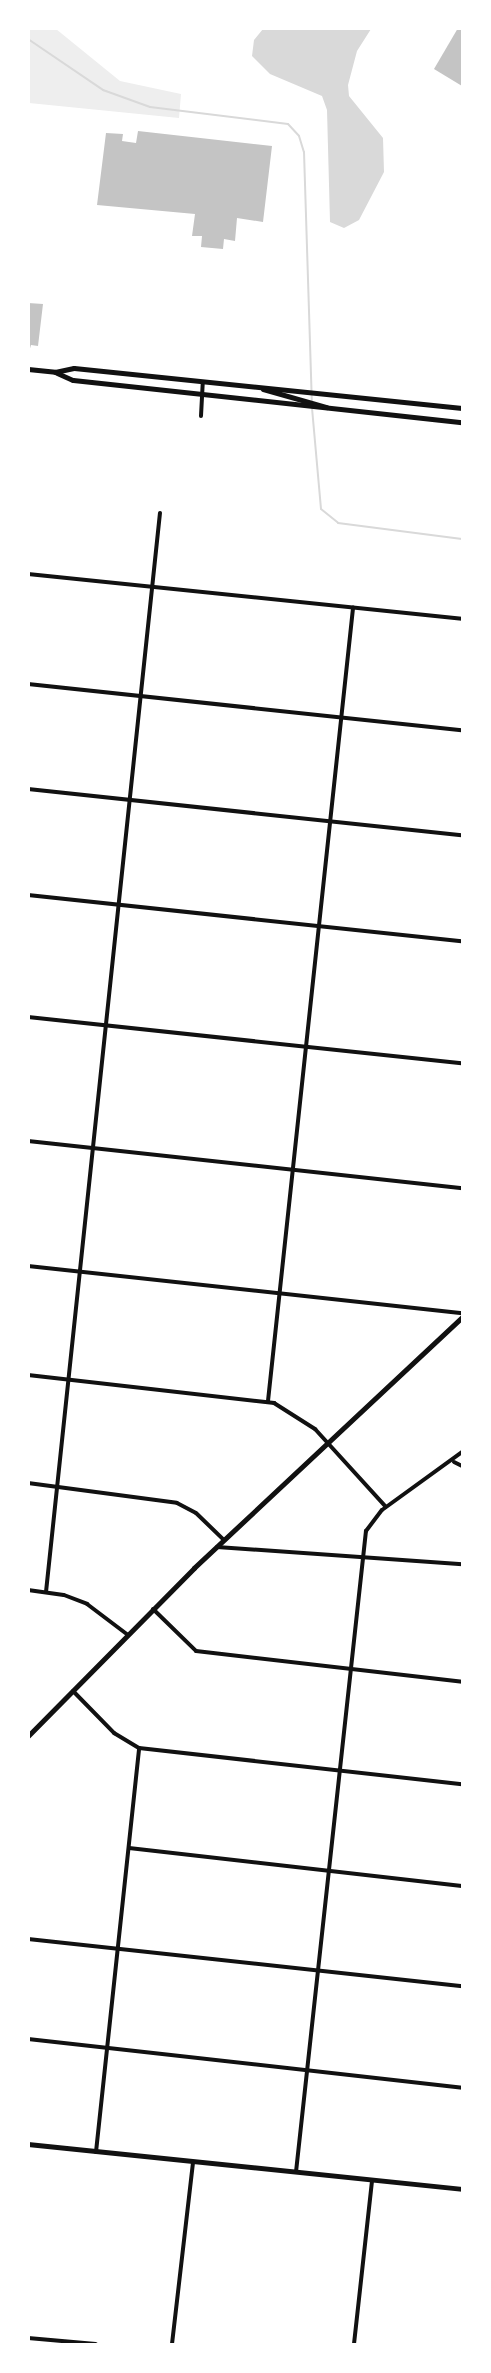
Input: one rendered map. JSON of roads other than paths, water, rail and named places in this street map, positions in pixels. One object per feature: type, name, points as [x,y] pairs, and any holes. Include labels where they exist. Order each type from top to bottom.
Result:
[{"type":"main road","points":[[55,372],[74,368],[462,408]]},
{"type":"main road","points":[[28,369],[55,372],[73,380],[312,404]]},
{"type":"main road","points":[[100,383],[102,372]]},
{"type":"main road","points":[[259,387],[274,394],[328,408],[462,422]]},
{"type":"street","points":[[201,416],[203,382]]},
{"type":"street","points":[[46,1592],[160,513]]},
{"type":"street","points":[[28,574],[462,619]]},
{"type":"street","points":[[268,1401],[353,608]]},
{"type":"street","points":[[28,684],[462,730]]},
{"type":"street","points":[[28,789],[462,835]]},
{"type":"street","points":[[28,896],[462,941]]},
{"type":"street","points":[[28,1017],[462,1063]]},
{"type":"street","points":[[28,1141],[462,1188]]},
{"type":"street","points":[[28,1266],[462,1315],[217,1546],[28,1736]]},
{"type":"street","points":[[458,1321],[462,1326]]},
{"type":"street","points":[[28,1375],[268,1401],[305,1421],[328,1443],[386,1508]]},
{"type":"street","points":[[296,2173],[350,1670],[369,1524],[386,1508],[454,1462],[462,1452]]},
{"type":"street","points":[[454,1462],[462,1466]]},
{"type":"street","points":[[28,1483],[177,1503],[196,1513],[224,1540]]},
{"type":"street","points":[[217,1546],[462,1564]]},
{"type":"street","points":[[28,1590],[46,1592],[87,1604],[128,1635]]},
{"type":"street","points":[[153,1609],[196,1651],[462,1682]]},
{"type":"street","points":[[73,1691],[114,1733],[139,1748],[462,1784]]},
{"type":"street","points":[[96,2152],[139,1748]]},
{"type":"street","points":[[129,1848],[462,1886]]},
{"type":"street","points":[[28,1939],[462,1986]]},
{"type":"street","points":[[28,2039],[462,2088]]},
{"type":"street","points":[[28,2144],[193,2163],[462,2189]]},
{"type":"street","points":[[172,2344],[193,2163]]},
{"type":"street","points":[[354,2344],[372,2180]]},
{"type":"street","points":[[28,2338],[96,2344]]},
{"type":"waterway","points":[[28,39],[103,90],[150,107],[288,124],[299,136],[304,152],[312,402]]},
{"type":"waterway","points":[[312,408],[321,509],[338,523],[462,539]]}]
